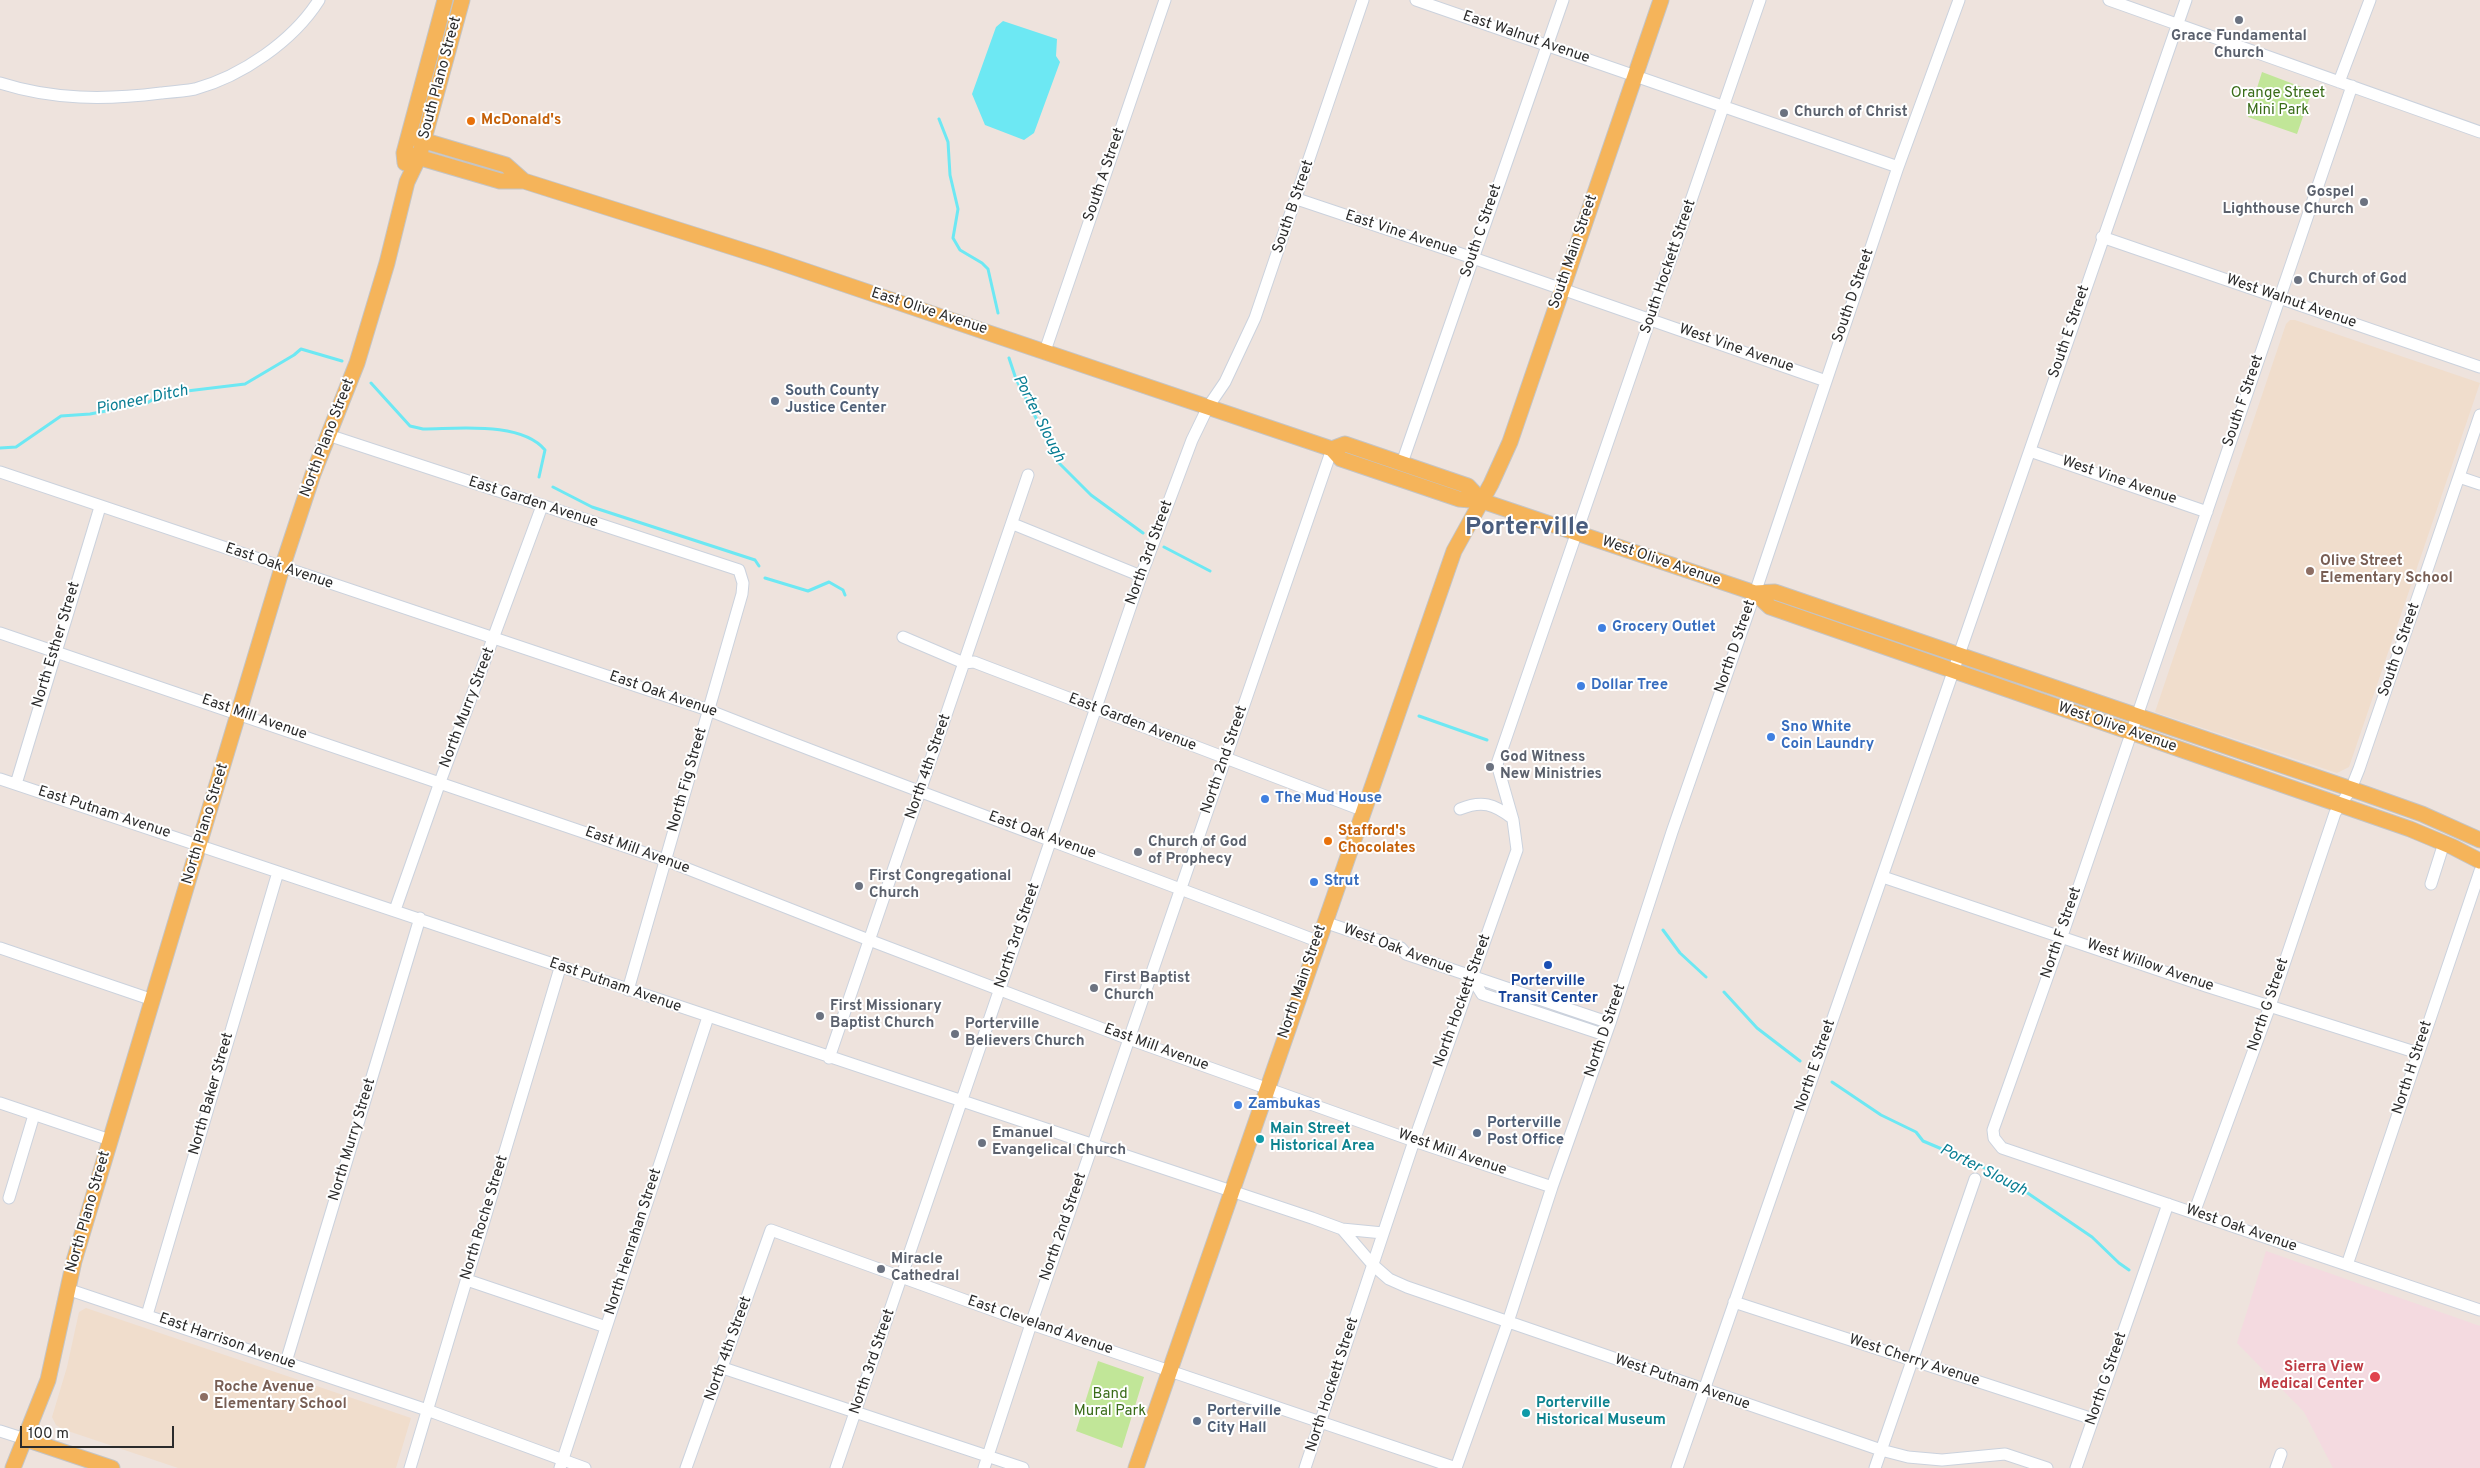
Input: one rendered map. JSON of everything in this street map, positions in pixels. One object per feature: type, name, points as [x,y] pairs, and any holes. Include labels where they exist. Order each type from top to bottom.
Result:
[{"type":"main road","name":"South Plano Street","points":[[404,153],[445,0]]},
{"type":"main road","name":"South Plano Street","points":[[419,157],[462,0]]},
{"type":"main road","name":"South Main Street","points":[[1482,501],[1510,442],[1661,0]]},
{"type":"main road","name":"East Olive Avenue","points":[[408,136],[506,165],[524,181]]},
{"type":"main road","name":"East Olive Avenue","points":[[404,153],[500,181],[524,181],[1044,351],[1332,449],[1341,459],[1459,499],[1482,501]]},
{"type":"main road","name":"North Plano Street","points":[[404,153],[407,182]]},
{"type":"main road","name":"North Plano Street","points":[[13,1468],[48,1380],[67,1289],[282,568],[303,501],[362,347],[407,182],[419,157]]},
{"type":"main road","name":"East Olive Avenue","points":[[1332,449],[1345,444],[1402,463],[1468,486],[1482,501]]},
{"type":"main road","name":"West Olive Avenue","points":[[1482,501],[1755,593],[1770,607],[2135,715],[2270,761],[2480,861]]},
{"type":"main road","name":"North Main Street","points":[[1136,1468],[1362,810],[1454,551],[1482,501]]},
{"type":"main road","name":"West Olive Avenue","points":[[1955,663],[2130,732],[2219,763],[2346,797],[2422,814],[2480,840]]},
{"type":"main road","points":[[2219,763],[2220,759],[2225,757],[2247,764],[2270,761]]},
{"type":"main road","points":[[25,1439],[112,1468]]},
{"type":"street","points":[[0,82],[20,89],[74,98],[129,97],[195,89],[236,73],[281,43],[319,0]]},
{"type":"street","name":"South A Street","points":[[1044,351],[1165,0]]},
{"type":"street","name":"South B Street","points":[[1208,407],[1225,382],[1255,318],[1297,200],[1363,0]]},
{"type":"street","name":"East Walnut Avenue","points":[[1416,0],[1635,76]]},
{"type":"street","name":"South C Street","points":[[1402,463],[1563,0]]},
{"type":"street","name":"South Hockett Street","points":[[1576,533],[1652,319],[1760,0]]},
{"type":"street","name":"South D Street","points":[[1755,593],[1898,167],[1959,0]]},
{"type":"street","points":[[2109,0],[2480,132]]},
{"type":"street","name":"South E Street","points":[[1955,663],[2186,0]]},
{"type":"street","points":[[2339,82],[2370,0]]},
{"type":"street","points":[[1635,76],[1724,105],[1898,167]]},
{"type":"street","name":"South F Street","points":[[2135,715],[2207,512],[2352,86]]},
{"type":"street","name":"East Vine Avenue","points":[[1297,200],[1562,288]]},
{"type":"street","name":"West Walnut Avenue","points":[[2102,237],[2480,367]]},
{"type":"street","name":"West Vine Avenue","points":[[1562,288],[1826,381]]},
{"type":"street","name":"North 3rd Street","points":[[836,1468],[1142,576],[1179,473],[1208,407]]},
{"type":"street","name":"South G Street","points":[[2346,797],[2480,415]]},
{"type":"street","name":"East Garden Avenue","points":[[328,435],[739,570]]},
{"type":"street","name":"North 2nd Street","points":[[984,1468],[1030,1324],[1332,449]]},
{"type":"street","name":"West Vine Avenue","points":[[2030,451],[2207,512]]},
{"type":"street","name":"East Oak Avenue","points":[[0,472],[494,640],[708,710],[1318,941]]},
{"type":"street","name":"North 4th Street","points":[[829,1058],[1013,524],[1028,475]]},
{"type":"street","points":[[2459,477],[2480,484]]},
{"type":"street","name":"North Murry Street","points":[[395,910],[542,506]]},
{"type":"street","name":"North Esther Street","points":[[16,784],[100,507]]},
{"type":"street","points":[[1013,524],[1142,576]]},
{"type":"street","name":"North Hockett Street","points":[[1305,1468],[1414,1141],[1517,850],[1512,818],[1497,764],[1576,533]]},
{"type":"street","name":"North Fig Street","points":[[628,990],[742,594],[743,583],[739,570]]},
{"type":"street","name":"North D Street","points":[[1456,1468],[1508,1322],[1552,1187],[1610,1023],[1672,832],[1755,593]]},
{"type":"street","name":"East Mill Avenue","points":[[0,632],[665,860],[1129,1039],[1267,1089]]},
{"type":"street","name":"East Garden Avenue","points":[[903,637],[964,663],[974,662],[1362,810]]},
{"type":"street","name":"North E Street","points":[[1677,1468],[1812,1075],[1883,877],[1955,663]]},
{"type":"street","name":"North F Street","points":[[2002,1148],[1994,1138],[1993,1130],[2062,936],[2135,715]]},
{"type":"street","name":"East Putnam Avenue","points":[[0,779],[420,918],[560,968],[829,1058],[1093,1143],[1231,1190]]},
{"type":"street","name":"North G Street","points":[[2194,1213],[2270,1006],[2335,813],[2346,797]]},
{"type":"street","points":[[1460,809],[1473,804],[1488,803],[1512,818]]},
{"type":"street","points":[[2431,884],[2444,843]]},
{"type":"street","name":"North H Street","points":[[2346,1265],[2480,871]]},
{"type":"street","name":"North Baker Street","points":[[147,1315],[278,872]]},
{"type":"street","name":"West Willow Avenue","points":[[1883,877],[2270,1006],[2418,1053]]},
{"type":"street","name":"North Murry Street","points":[[286,1362],[420,918]]},
{"type":"street","name":"West Oak Avenue","points":[[1324,922],[1401,948],[1406,954],[1472,978],[1610,1023]]},
{"type":"street","points":[[0,948],[153,1000]]},
{"type":"street","name":"North Roche Street","points":[[410,1468],[560,968]]},
{"type":"street","name":"West Oak Avenue","points":[[1472,978],[1482,994],[1605,1035]]},
{"type":"street","name":"North Henrahan Street","points":[[561,1464],[708,1017]]},
{"type":"street","name":"West Mill Avenue","points":[[1267,1089],[1552,1187]]},
{"type":"street","points":[[0,1104],[110,1140]]},
{"type":"street","points":[[9,1198],[34,1115]]},
{"type":"street","name":"West Oak Avenue","points":[[2002,1148],[2480,1310]]},
{"type":"street","points":[[1875,1468],[1975,1179]]},
{"type":"street","name":"West Putnam Avenue","points":[[1231,1190],[1342,1229],[1383,1233]]},
{"type":"street","name":"North G Street","points":[[2076,1468],[2168,1204]]},
{"type":"street","name":"West Putnam Avenue","points":[[1342,1229],[1373,1265],[1389,1279],[1407,1287],[1880,1450],[1908,1457],[1942,1460],[2005,1454],[2047,1468]]},
{"type":"street","name":"North 4th Street","points":[[686,1468],[771,1230]]},
{"type":"street","name":"East Cleveland Avenue","points":[[771,1230],[1030,1324],[1456,1468]]},
{"type":"street","points":[[467,1280],[606,1327]]},
{"type":"street","name":"East Harrison Avenue","points":[[67,1289],[427,1410],[561,1464],[585,1468]]},
{"type":"street","name":"West Cherry Avenue","points":[[1734,1302],[2094,1419]]},
{"type":"street","points":[[723,1368],[1023,1468]]},
{"type":"street","points":[[0,1431],[25,1439]]},
{"type":"street","points":[[2276,1468],[2281,1454]]},
{"type":"shaded area","name":"Olive Street Elementary School","points":[[2290,320],[2295,320],[2480,383],[2349,767],[2337,773],[2155,712],[2286,324]]},
{"type":"shaded area","name":"Sierra View Medical Center","points":[[2266,1251],[2480,1326],[2480,1468],[2333,1468],[2304,1412],[2237,1343]]},
{"type":"shaded area","name":"Roche Avenue Elementary School","points":[[86,1308],[411,1418],[396,1468],[178,1468],[62,1429],[56,1425],[52,1417],[67,1367],[79,1312]]},
{"type":"green space","name":"Orange Street Mini Park","points":[[2262,72],[2312,91],[2297,134],[2248,117]]},
{"type":"green space","name":"Band Mural Park","points":[[1098,1361],[1144,1377],[1122,1448],[1076,1431]]},
{"type":"water","points":[[1003,21],[1057,39],[1056,56],[1060,62],[1034,133],[1024,140],[985,125],[972,94],[996,27]]},
{"type":"waterway","name":"Porter Slough","points":[[939,119],[948,142],[950,175],[958,209],[953,238],[960,250],[982,263],[988,269],[998,313]]},
{"type":"waterway","name":"Pioneer Ditch","points":[[0,448],[16,447],[61,416],[90,414],[138,405],[147,403],[162,394],[245,384],[301,349],[342,361]]},
{"type":"waterway","name":"Porter Slough","points":[[1009,358],[1016,379],[1059,463],[1091,495],[1143,533]]},
{"type":"waterway","points":[[371,383],[410,426],[423,429],[471,428],[505,431],[521,434],[534,441],[545,450],[539,477]]},
{"type":"waterway","points":[[553,487],[592,507],[755,560],[759,566]]},
{"type":"waterway","name":"Porter Slough","points":[[1164,547],[1210,571]]},
{"type":"waterway","points":[[765,578],[808,591],[829,582],[843,590],[845,595]]},
{"type":"waterway","name":"Porter Slough","points":[[1419,716],[1487,740]]},
{"type":"waterway","name":"Porter Slough","points":[[1663,930],[1680,953],[1706,977]]},
{"type":"waterway","name":"Porter Slough","points":[[1724,992],[1757,1028],[1800,1061]]},
{"type":"waterway","name":"Porter Slough","points":[[1832,1082],[1881,1115],[1916,1132],[1923,1141],[1975,1163],[2010,1181],[2092,1237],[2129,1270]]},
{"type":"place","name":"Grace Fundamental Church","points":[[2239,20]]},
{"type":"place","name":"Church of Christ","points":[[1784,113]]},
{"type":"place","name":"McDonald's","points":[[471,121]]},
{"type":"place","name":"Gospel Lighthouse Church","points":[[2364,202]]},
{"type":"place","name":"Church of God","points":[[2298,280]]},
{"type":"place","name":"South County Justice Center","points":[[775,401]]},
{"type":"place","name":"Olive Street Elementary School","points":[[2310,571]]},
{"type":"place","name":"Grocery Outlet","points":[[1602,628]]},
{"type":"place","name":"Dollar Tree","points":[[1581,686]]},
{"type":"place","name":"Sno White Coin Laundry","points":[[1771,737]]},
{"type":"place","name":"God Witness New Ministries","points":[[1490,767]]},
{"type":"place","name":"The Mud House","points":[[1265,799]]},
{"type":"place","name":"Stafford's Chocolates","points":[[1328,841]]},
{"type":"place","name":"Church of God of Prophecy","points":[[1138,852]]},
{"type":"place","name":"Strut","points":[[1314,882]]},
{"type":"place","name":"First Congregational Church","points":[[859,886]]},
{"type":"place","name":"Porterville Transit Center","points":[[1548,965]]},
{"type":"place","name":"First Baptist Church","points":[[1094,988]]},
{"type":"place","name":"First Missionary Baptist Church","points":[[820,1016]]},
{"type":"place","name":"Porterville Believers Church","points":[[955,1034]]},
{"type":"place","name":"Zambukas","points":[[1238,1105]]},
{"type":"place","name":"Porterville Post Office","points":[[1477,1133]]},
{"type":"place","name":"Main Street Historical Area","points":[[1260,1139]]},
{"type":"place","name":"Emanuel Evangelical Church","points":[[982,1143]]},
{"type":"place","name":"Miracle Cathedral","points":[[881,1269]]},
{"type":"place","name":"Sierra View Medical Center","points":[[2375,1377]]},
{"type":"place","name":"Roche Avenue Elementary School","points":[[204,1397]]},
{"type":"place","name":"Porterville Historical Museum","points":[[1526,1413]]},
{"type":"place","name":"Porterville City Hall","points":[[1197,1421]]},
{"type":"district","name":"Porterville","points":[[1527,529]]}]
